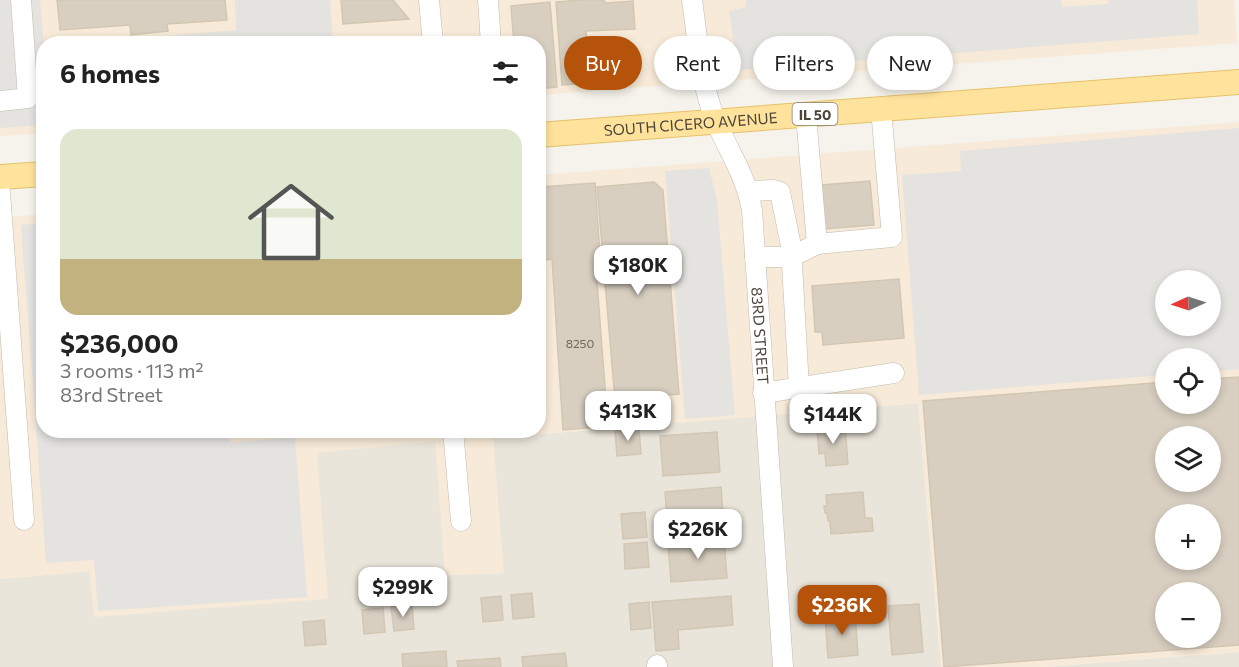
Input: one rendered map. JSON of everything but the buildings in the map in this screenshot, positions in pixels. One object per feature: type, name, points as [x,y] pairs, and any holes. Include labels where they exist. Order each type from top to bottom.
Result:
[{"type":"main road","name":"SOUTH CICERO AVENUE","points":[[546,134],[1239,82]]},
{"type":"main road","points":[[0,177],[36,175]]},
{"type":"street","points":[[0,101],[28,98],[21,0]]},
{"type":"street","points":[[429,0],[432,36]]},
{"type":"street","points":[[488,0],[490,36]]},
{"type":"street","name":"83RD STREET","points":[[692,0],[703,81],[716,121],[739,166],[748,191],[755,257],[783,667]]},
{"type":"street","points":[[755,257],[791,257],[817,244],[892,237],[881,110]]},
{"type":"street","points":[[806,115],[817,244]]},
{"type":"street","points":[[748,191],[774,190],[780,192],[791,257],[799,388]]},
{"type":"street","points":[[0,192],[24,520]]},
{"type":"street","points":[[763,393],[894,373]]},
{"type":"street","points":[[454,438],[461,521]]},
{"type":"shaded area","points":[[0,0],[1234,0],[1237,43],[953,64],[953,36],[867,36],[867,71],[855,71],[855,36],[753,36],[753,79],[741,80],[741,36],[654,36],[654,86],[642,87],[642,36],[564,36],[564,90],[606,90],[546,94],[546,36],[36,36],[36,133],[0,136]]},
{"type":"shaded area","points":[[0,0],[40,0],[43,36],[36,36],[36,125],[0,128]]},
{"type":"shaded area","points":[[235,0],[330,0],[333,36],[174,36],[236,30]]},
{"type":"shaded area","points":[[746,0],[1061,0],[1062,7],[1108,4],[1109,0],[1197,0],[1199,34],[953,53],[953,36],[867,36],[867,60],[855,61],[855,36],[753,36],[753,69],[741,70],[741,36],[733,36],[729,11],[746,7]]},
{"type":"shaded area","points":[[1239,122],[1239,652],[1043,667],[941,667],[918,403],[546,434],[546,174]]},
{"type":"shaded area","points":[[1239,128],[1239,369],[1221,371],[1221,348],[1155,348],[1155,376],[919,395],[902,175],[961,171],[960,151]]},
{"type":"shaded area","points":[[709,168],[717,199],[735,415],[685,419],[665,171]]},
{"type":"shaded area","points":[[36,215],[36,438],[493,438],[504,573],[445,575],[435,441],[317,453],[328,599],[94,617],[90,571],[0,579],[0,218]]},
{"type":"shaded area","points":[[36,224],[36,428],[21,225]]},
{"type":"shaded area","points":[[918,403],[941,667],[0,667],[0,579],[90,571],[94,617],[317,452],[436,441],[445,575],[503,573],[493,438],[546,438],[546,434]]},
{"type":"shaded area","points":[[37,438],[229,438],[230,443],[295,438],[307,597],[98,611],[94,560],[46,563]]},
{"type":"shaded area","points":[[1239,652],[1239,667],[1043,667]]}]
